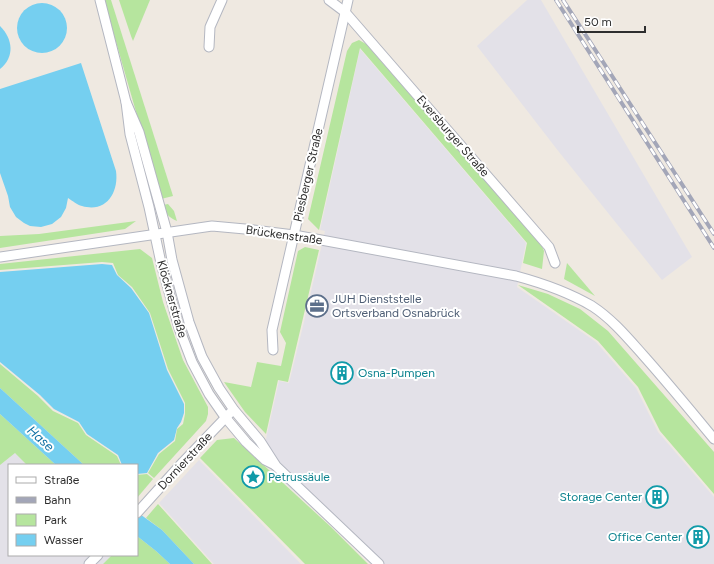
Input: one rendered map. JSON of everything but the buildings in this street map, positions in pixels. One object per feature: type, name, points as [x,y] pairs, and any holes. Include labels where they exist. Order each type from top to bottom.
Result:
[{"type":"street","name":"Klöcknerstraße","points":[[100,0],[126,102],[130,134],[149,207],[161,263],[171,301],[192,362],[209,394],[225,417],[246,442],[265,460],[276,466]]},
{"type":"street","points":[[209,47],[210,27],[222,0]]},
{"type":"street","name":"Eversburger Straße","points":[[329,0],[345,12],[549,247],[555,262]]},
{"type":"street","name":"Piesberger Straße","points":[[273,350],[272,330],[348,0]]},
{"type":"street","name":"Klöcknerstraße","points":[[126,102],[139,132],[167,232],[172,260],[189,322],[202,357],[219,388],[234,410],[260,441],[276,466],[379,564]]},
{"type":"street","name":"Brückenstraße","points":[[0,257],[212,226],[294,235],[516,276],[541,283],[564,292],[593,307],[618,327],[714,439]]},
{"type":"street","name":"Dornierstraße","points":[[140,509],[225,417],[234,410]]},
{"type":"street","points":[[89,564],[97,556]]},
{"type":"shaded area","points":[[527,0],[541,0],[692,257],[662,280],[559,152],[477,46]]},
{"type":"shaded area","points":[[360,49],[526,243],[517,287],[596,342],[636,388],[658,432],[714,497],[714,564],[371,564],[261,461],[279,381],[289,383],[304,322],[325,231],[320,230]]},
{"type":"shaded area","points":[[15,453],[26,464],[8,464],[8,556],[111,556],[103,564],[0,564],[0,465]]},
{"type":"shaded area","points":[[199,460],[301,564],[214,564],[159,503]]},
{"type":"green space","points":[[104,0],[111,0],[173,196],[161,199]]},
{"type":"green space","points":[[119,0],[150,0],[133,41],[131,36]]},
{"type":"green space","points":[[359,40],[366,44],[541,244],[544,251],[542,269],[523,263],[527,243],[360,48],[319,230],[308,219],[347,51],[352,43]]},
{"type":"green space","points":[[168,204],[174,211],[177,221],[170,217],[165,210],[163,205]]},
{"type":"green space","points":[[136,221],[125,229],[0,248],[0,236],[39,234]]},
{"type":"green space","points":[[305,247],[319,250],[288,382],[278,380],[266,434],[245,412],[224,382],[251,387],[257,362],[281,366],[286,343],[280,332],[298,251]]},
{"type":"green space","points":[[140,249],[152,258],[163,302],[183,360],[208,407],[206,421],[154,478],[148,473],[159,454],[175,441],[177,429],[183,424],[185,403],[168,369],[150,313],[132,287],[118,275],[113,263],[102,262],[0,270],[0,264]]},
{"type":"green space","points":[[567,263],[595,296],[564,279]]},
{"type":"green space","points":[[518,285],[548,294],[580,309],[608,331],[714,452],[714,494],[660,431],[638,387],[598,341]]},
{"type":"green space","points":[[0,364],[38,396],[53,411],[78,423],[86,435],[117,456],[121,464],[83,464],[0,388]]},
{"type":"green space","points":[[0,414],[55,464],[26,464],[15,453],[0,465]]},
{"type":"green space","points":[[234,438],[331,527],[368,564],[305,564],[200,458],[217,440]]},
{"type":"green space","points":[[147,474],[153,479],[138,497],[138,475]]},
{"type":"green space","points":[[158,504],[212,564],[194,564],[162,530],[146,518]]},
{"type":"green space","points":[[138,537],[170,564],[103,564],[111,556],[138,556]]},
{"type":"water","points":[[47,3],[52,4],[60,10],[66,18],[66,38],[60,46],[52,52],[37,53],[32,52],[24,46],[18,38],[17,23],[18,18],[24,10],[32,4]]},
{"type":"water","points":[[0,26],[10,42],[10,54],[5,64],[0,69]]},
{"type":"water","points":[[81,63],[116,171],[113,194],[104,204],[98,207],[80,205],[68,198],[66,208],[61,217],[52,224],[41,227],[30,226],[16,217],[10,207],[0,173],[0,89]]},
{"type":"water","points":[[102,264],[112,265],[117,275],[131,288],[149,313],[167,370],[184,404],[184,413],[177,428],[174,440],[158,453],[147,473],[138,474],[138,464],[122,464],[118,455],[87,434],[79,422],[54,409],[40,395],[0,362],[0,272]]},
{"type":"water","name":"Hase","points":[[0,388],[83,464],[55,464],[0,414]]},
{"type":"water","points":[[138,513],[162,530],[194,564],[170,564],[138,537]]},
{"type":"railway","points":[[556,0],[714,248]]},
{"type":"railway","points":[[563,0],[714,234]]},
{"type":"place","name":"JUH Dienststelle Ortsverband Osnabrück","points":[[317,306]]},
{"type":"place","name":"Osna-Pumpen","points":[[342,373]]},
{"type":"place","name":"Petrussäule","points":[[253,477]]},
{"type":"place","name":"Storage Center","points":[[657,497]]},
{"type":"place","name":"Office Center","points":[[698,537]]}]
